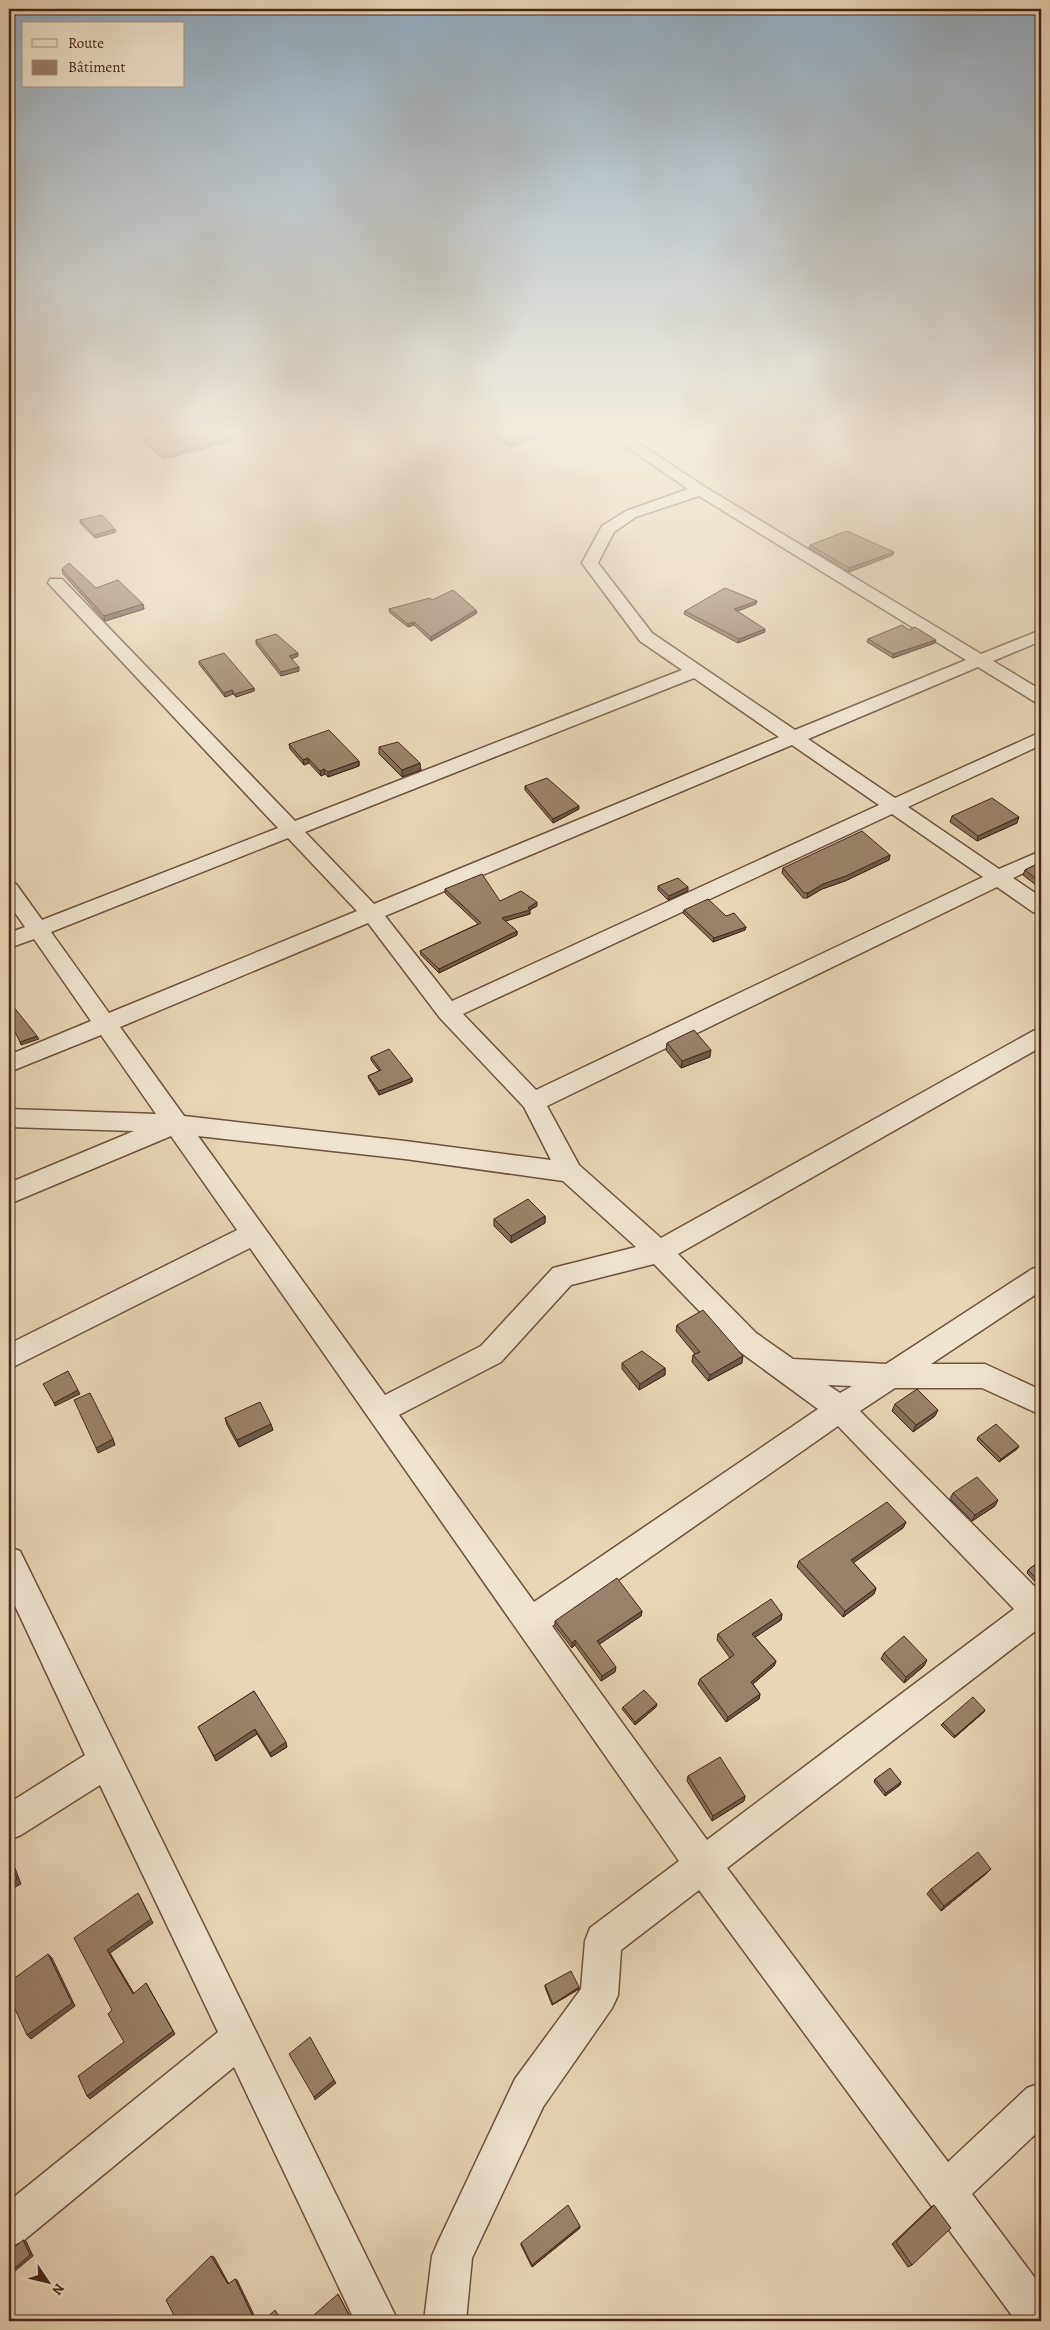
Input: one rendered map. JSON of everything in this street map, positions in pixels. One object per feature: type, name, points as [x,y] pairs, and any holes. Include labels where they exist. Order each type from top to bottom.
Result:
[{"type":"street","points":[[603,538],[590,563],[646,637],[1041,906]]},
{"type":"street","points":[[778,538],[1041,698]]},
{"type":"street","points":[[56,583],[371,913],[448,1012],[532,1102],[570,1172],[659,1252],[746,1341],[840,1409],[1040,1611],[603,1942],[599,1995],[529,2092],[452,2256],[445,2321]]},
{"type":"street","points":[[9,1064],[1041,634]]},
{"type":"street","points":[[9,941],[293,831],[697,670]]},
{"type":"street","points":[[448,1012],[1041,738]]},
{"type":"street","points":[[532,1102],[1041,857]]},
{"type":"street","points":[[9,889],[703,1865],[1041,2320]]},
{"type":"street","points":[[380,1411],[491,1354],[562,1276],[659,1252],[1041,1037]]},
{"type":"street","points":[[9,1118],[176,1124],[405,1150],[570,1172]]},
{"type":"street","points":[[9,1194],[176,1124]]},
{"type":"street","points":[[9,1357],[254,1234]]},
{"type":"street","points":[[531,1622],[840,1409],[1041,1277]]},
{"type":"street","points":[[788,1371],[891,1376],[985,1376],[1041,1403]]},
{"type":"street","points":[[9,1561],[377,2321]]},
{"type":"street","points":[[9,1824],[106,1761]]},
{"type":"street","points":[[9,2227],[240,2038]]},
{"type":"street","points":[[946,2192],[1041,2102]]},
{"type":"building","points":[[829,538],[862,538],[894,552],[849,568],[810,545]]},
{"type":"building","points":[[69,563],[96,588],[118,580],[143,604],[104,616],[62,569]]},
{"type":"building","points":[[725,588],[757,601],[734,609],[765,629],[739,639],[685,611]]},
{"type":"building","points":[[453,590],[476,610],[431,637],[414,622],[408,624],[389,609],[430,598],[432,600]]},
{"type":"building","points":[[902,625],[909,630],[915,627],[936,640],[893,654],[868,639]]},
{"type":"building","points":[[276,634],[298,653],[289,656],[299,667],[281,672],[256,640]]},
{"type":"building","points":[[224,653],[254,688],[235,694],[232,690],[224,693],[199,661]]},
{"type":"building","points":[[329,730],[359,761],[328,772],[324,769],[320,771],[308,758],[303,760],[289,744]]},
{"type":"building","points":[[398,742],[420,763],[402,770],[379,747]]},
{"type":"building","points":[[547,778],[579,806],[553,819],[525,786]]},
{"type":"building","points":[[992,798],[1019,817],[978,836],[952,816]]},
{"type":"building","points":[[862,831],[890,855],[846,876],[823,884],[808,893],[804,893],[783,868]]},
{"type":"building","points":[[1041,862],[1041,883],[1025,870]]},
{"type":"building","points":[[482,874],[500,901],[521,891],[537,902],[528,908],[530,910],[502,918],[517,931],[439,969],[420,951],[481,923],[445,889]]},
{"type":"building","points":[[678,878],[688,887],[669,896],[658,886]]},
{"type":"building","points":[[708,899],[726,916],[734,913],[746,927],[714,938],[684,910]]},
{"type":"building","points":[[9,1001],[37,1036],[20,1042],[9,1020]]},
{"type":"building","points":[[694,1030],[711,1050],[682,1061],[667,1043]]},
{"type":"building","points":[[389,1049],[412,1078],[379,1091],[368,1076],[381,1070],[371,1057]]},
{"type":"building","points":[[528,1199],[545,1216],[511,1236],[494,1219]]},
{"type":"building","points":[[703,1310],[743,1356],[710,1375],[693,1355],[700,1352],[677,1325]]},
{"type":"building","points":[[642,1351],[665,1368],[640,1384],[622,1363]]},
{"type":"building","points":[[68,1371],[78,1390],[54,1403],[43,1384]]},
{"type":"building","points":[[917,1389],[938,1410],[916,1425],[895,1404]]},
{"type":"building","points":[[90,1393],[113,1439],[96,1448],[74,1400]]},
{"type":"building","points":[[260,1402],[271,1424],[237,1440],[225,1418]]},
{"type":"building","points":[[996,1424],[1019,1446],[1001,1459],[978,1437]]},
{"type":"building","points":[[977,1477],[998,1500],[975,1515],[953,1493]]},
{"type":"building","points":[[887,1502],[906,1522],[851,1560],[876,1588],[845,1611],[799,1561]]},
{"type":"building","points":[[1041,1560],[1041,1583],[1028,1570]]},
{"type":"building","points":[[617,1578],[642,1611],[597,1641],[616,1667],[602,1676],[575,1640],[572,1643],[555,1621]]},
{"type":"building","points":[[771,1599],[782,1614],[752,1634],[776,1661],[751,1682],[760,1694],[728,1717],[700,1679],[734,1655],[718,1634]]},
{"type":"building","points":[[904,1636],[927,1660],[906,1677],[884,1653]]},
{"type":"building","points":[[644,1690],[657,1704],[635,1722],[623,1707]]},
{"type":"building","points":[[254,1691],[286,1742],[270,1753],[255,1729],[214,1756],[198,1727]]},
{"type":"building","points":[[973,1697],[985,1710],[955,1736],[943,1723]]},
{"type":"building","points":[[720,1757],[745,1796],[713,1816],[688,1776]]},
{"type":"building","points":[[890,1768],[901,1782],[886,1793],[875,1779]]},
{"type":"building","points":[[978,1852],[991,1869],[944,1906],[931,1889]]},
{"type":"building","points":[[9,1858],[17,1879],[9,1884]]},
{"type":"building","points":[[138,1893],[151,1919],[107,1950],[133,1994],[146,1983],[173,2031],[87,2096],[78,2076],[124,2042],[108,2014],[112,2010],[74,1938]]},
{"type":"building","points":[[48,1954],[72,2003],[27,2035],[9,1996],[9,1982]]},
{"type":"building","points":[[571,1971],[579,1987],[553,2004],[545,1985]]},
{"type":"building","points":[[310,2037],[334,2080],[314,2097],[289,2054]]},
{"type":"building","points":[[568,2205],[580,2226],[532,2265],[521,2243]]},
{"type":"building","points":[[934,2205],[951,2228],[912,2265],[896,2242]]},
{"type":"building","points":[[23,2240],[30,2255],[9,2273],[9,2252]]},
{"type":"building","points":[[211,2256],[228,2284],[235,2279],[255,2321],[177,2321],[166,2300]]},
{"type":"building","points":[[338,2294],[350,2317],[345,2321],[307,2321]]},
{"type":"building","points":[[275,2310],[282,2321],[263,2321]]},
{"type":"building","points":[[114,2315],[117,2321],[106,2321]]}]
